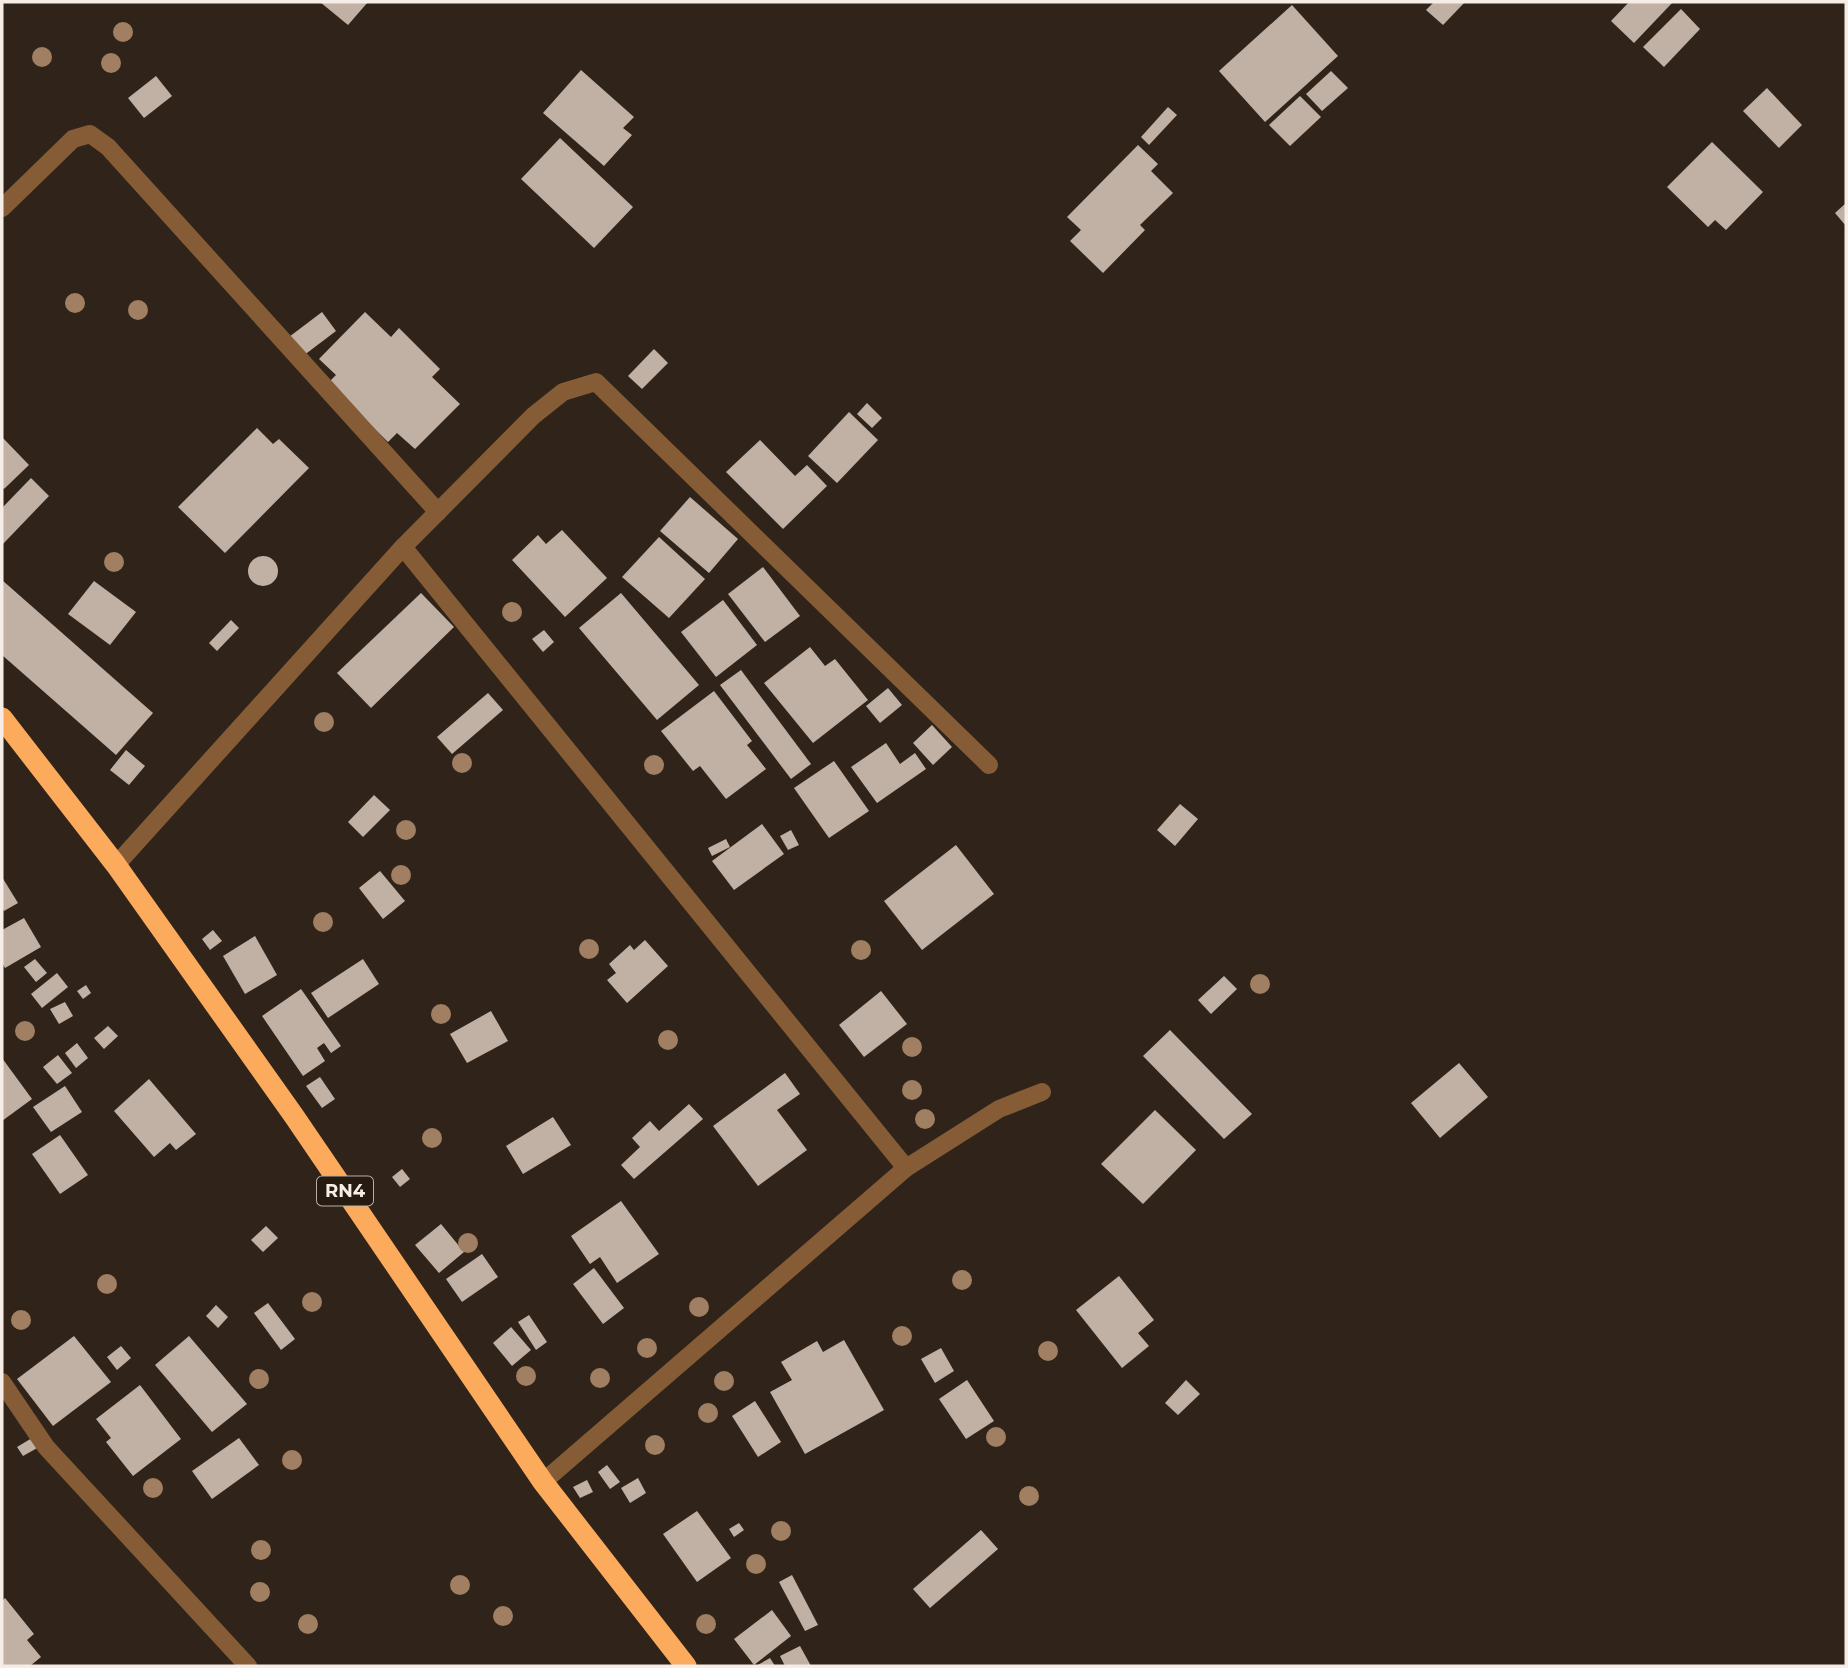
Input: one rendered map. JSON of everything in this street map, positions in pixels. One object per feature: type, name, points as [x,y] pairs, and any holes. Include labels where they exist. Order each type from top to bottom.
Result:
[{"type":"highway","name":"RN4","points":[[2,718],[116,865],[294,1116],[543,1482],[686,1666]]},
{"type":"street","points":[[2,208],[73,139],[90,134],[108,147],[438,512]]},
{"type":"street","points":[[116,865],[403,547],[533,416],[564,392],[596,382],[989,765]]},
{"type":"street","points":[[403,547],[906,1168]]},
{"type":"street","points":[[543,1482],[906,1168],[999,1109],[1042,1092]]},
{"type":"street","points":[[2,1382],[46,1447],[248,1666]]},
{"type":"building","points":[[320,2],[368,2],[348,25]]},
{"type":"building","points":[[1434,2],[1465,2],[1443,25],[1426,10]]},
{"type":"building","points":[[1629,2],[1673,2],[1634,43],[1611,21]]},
{"type":"building","points":[[1292,5],[1338,56],[1265,122],[1219,71]]},
{"type":"building","points":[[1681,9],[1700,29],[1664,67],[1643,47]]},
{"type":"building","points":[[581,70],[634,117],[623,128],[632,135],[604,166],[543,113]]},
{"type":"building","points":[[1331,71],[1348,88],[1322,111],[1306,94]]},
{"type":"building","points":[[156,76],[172,96],[144,118],[128,98]]},
{"type":"building","points":[[1767,88],[1802,125],[1779,148],[1743,111]]},
{"type":"building","points":[[1300,96],[1321,117],[1290,146],[1269,125]]},
{"type":"building","points":[[1168,107],[1177,115],[1149,145],[1141,137]]},
{"type":"building","points":[[560,138],[633,207],[594,248],[521,179]]},
{"type":"building","points":[[1712,142],[1763,192],[1726,230],[1715,220],[1708,227],[1667,187]]},
{"type":"building","points":[[1138,145],[1158,164],[1151,171],[1173,193],[1140,225],[1145,230],[1103,273],[1070,241],[1081,230],[1067,217]]},
{"type":"building","points":[[1846,203],[1846,226],[1835,213]]},
{"type":"building","points":[[322,312],[336,331],[303,356],[289,337]]},
{"type":"building","points":[[365,312],[391,337],[399,328],[440,369],[432,377],[460,404],[415,449],[397,433],[388,442],[328,383],[336,375],[319,359]]},
{"type":"building","points":[[654,349],[668,363],[642,389],[628,376]]},
{"type":"building","points":[[867,403],[882,418],[872,428],[857,414]]},
{"type":"building","points":[[849,412],[878,440],[837,483],[808,456]]},
{"type":"building","points":[[257,428],[273,444],[279,439],[309,468],[225,553],[178,507]]},
{"type":"building","points":[[2,437],[29,465],[4,489],[2,486]]},
{"type":"building","points":[[760,440],[795,476],[807,465],[827,486],[783,529],[726,472]]},
{"type":"building","points":[[31,478],[49,496],[2,545],[2,508]]},
{"type":"building","points":[[690,497],[738,539],[709,573],[660,531]]},
{"type":"building","points":[[562,530],[607,578],[565,617],[512,560],[538,535],[546,544]]},
{"type":"building","points":[[659,537],[705,579],[669,618],[622,577]]},
{"type":"building","points":[[263,556],[274,560],[278,571],[274,582],[263,586],[252,582],[248,571],[252,560]]},
{"type":"building","points":[[763,567],[800,616],[765,642],[728,594]]},
{"type":"building","points":[[2,580],[153,713],[116,755],[2,655]]},
{"type":"building","points":[[94,581],[136,612],[110,645],[68,614]]},
{"type":"building","points":[[421,593],[454,627],[371,708],[337,673]]},
{"type":"building","points":[[621,593],[699,685],[657,720],[579,628]]},
{"type":"building","points":[[723,600],[757,645],[716,677],[681,632]]},
{"type":"building","points":[[231,620],[239,628],[217,651],[209,643]]},
{"type":"building","points":[[544,630],[554,642],[543,652],[532,639]]},
{"type":"building","points":[[810,647],[825,666],[835,659],[868,700],[813,743],[764,683]]},
{"type":"building","points":[[741,670],[811,764],[791,779],[720,685]]},
{"type":"building","points":[[888,688],[902,705],[880,723],[866,706]]},
{"type":"building","points":[[714,691],[752,741],[747,745],[766,769],[726,799],[700,766],[693,771],[661,731]]},
{"type":"building","points":[[488,693],[503,710],[452,754],[437,737]]},
{"type":"building","points":[[932,725],[952,747],[933,765],[913,743]]},
{"type":"building","points":[[886,743],[900,764],[915,753],[926,769],[877,803],[851,767]]},
{"type":"building","points":[[126,750],[145,766],[129,785],[110,770]]},
{"type":"building","points":[[834,761],[869,811],[829,838],[794,788]]},
{"type":"building","points":[[374,795],[390,810],[363,837],[348,822]]},
{"type":"building","points":[[1180,804],[1198,819],[1175,846],[1157,830]]},
{"type":"building","points":[[762,824],[784,854],[734,890],[712,861]]},
{"type":"building","points":[[791,830],[799,845],[788,850],[780,836]]},
{"type":"building","points":[[726,839],[730,847],[712,856],[708,848]]},
{"type":"building","points":[[956,845],[994,894],[922,950],[884,901]]},
{"type":"building","points":[[380,871],[405,901],[383,919],[359,888]]},
{"type":"building","points":[[2,877],[18,903],[4,911],[2,907]]},
{"type":"building","points":[[24,918],[41,947],[5,968],[2,963],[2,930]]},
{"type":"building","points":[[213,930],[222,941],[210,950],[202,939]]},
{"type":"building","points":[[255,936],[277,975],[245,994],[223,956]]},
{"type":"building","points":[[645,940],[668,966],[627,1003],[607,980],[616,973],[609,964],[630,945],[634,950]]},
{"type":"building","points":[[35,959],[47,973],[36,982],[24,967]]},
{"type":"building","points":[[363,959],[379,984],[328,1018],[311,993]]},
{"type":"building","points":[[57,973],[68,987],[42,1008],[31,994]]},
{"type":"building","points":[[1224,976],[1237,989],[1211,1014],[1198,1000]]},
{"type":"building","points":[[86,985],[91,993],[83,999],[77,991]]},
{"type":"building","points":[[301,989],[341,1046],[331,1053],[324,1043],[317,1048],[325,1061],[303,1076],[262,1016]]},
{"type":"building","points":[[881,991],[907,1024],[864,1057],[839,1025]]},
{"type":"building","points":[[65,1002],[73,1016],[59,1024],[50,1009]]},
{"type":"building","points":[[491,1011],[508,1041],[467,1063],[450,1034]]},
{"type":"building","points":[[108,1026],[118,1036],[104,1049],[94,1038]]},
{"type":"building","points":[[1170,1030],[1252,1114],[1224,1139],[1143,1056]]},
{"type":"building","points":[[77,1043],[88,1058],[76,1068],[65,1053]]},
{"type":"building","points":[[58,1055],[72,1073],[57,1084],[43,1067]]},
{"type":"building","points":[[2,1058],[32,1099],[2,1121]]},
{"type":"building","points":[[1459,1063],[1488,1097],[1440,1138],[1411,1103]]},
{"type":"building","points":[[785,1073],[800,1094],[777,1110],[807,1150],[758,1186],[713,1126]]},
{"type":"building","points":[[320,1077],[335,1099],[322,1108],[306,1086]]},
{"type":"building","points":[[149,1079],[196,1134],[176,1150],[170,1143],[154,1157],[114,1111]]},
{"type":"building","points":[[65,1086],[82,1112],[51,1132],[33,1107]]},
{"type":"building","points":[[689,1104],[703,1119],[634,1179],[621,1165],[640,1147],[632,1138],[650,1121],[659,1131]]},
{"type":"building","points":[[1155,1110],[1196,1150],[1143,1204],[1101,1164]]},
{"type":"building","points":[[553,1117],[571,1145],[523,1174],[506,1146]]},
{"type":"building","points":[[60,1135],[88,1175],[60,1194],[32,1154]]},
{"type":"building","points":[[402,1169],[410,1179],[400,1187],[392,1177]]},
{"type":"building","points":[[621,1201],[659,1254],[617,1283],[600,1257],[590,1264],[571,1236]]},
{"type":"building","points":[[441,1224],[464,1252],[439,1273],[415,1245]]},
{"type":"building","points":[[266,1226],[278,1238],[263,1252],[251,1240]]},
{"type":"building","points":[[482,1254],[498,1277],[462,1302],[446,1279]]},
{"type":"building","points":[[594,1268],[624,1308],[603,1324],[573,1284]]},
{"type":"building","points":[[1119,1276],[1154,1320],[1138,1333],[1149,1346],[1122,1368],[1076,1310]]},
{"type":"building","points":[[268,1303],[295,1339],[281,1350],[254,1313]]},
{"type":"building","points":[[216,1305],[228,1317],[218,1328],[206,1316]]},
{"type":"building","points":[[529,1315],[547,1342],[536,1350],[518,1322]]},
{"type":"building","points":[[511,1327],[531,1350],[512,1366],[493,1343]]},
{"type":"building","points":[[74,1336],[111,1382],[53,1426],[17,1379]]},
{"type":"building","points":[[189,1336],[247,1404],[212,1432],[155,1365]]},
{"type":"building","points":[[844,1340],[884,1410],[805,1454],[770,1392],[792,1380],[781,1362],[817,1341],[823,1352]]},
{"type":"building","points":[[121,1346],[131,1358],[117,1370],[107,1357]]},
{"type":"building","points":[[941,1348],[954,1371],[935,1383],[921,1359]]},
{"type":"building","points":[[967,1380],[994,1421],[966,1439],[939,1399]]},
{"type":"building","points":[[1186,1380],[1200,1394],[1178,1415],[1165,1403]]},
{"type":"building","points":[[140,1385],[181,1439],[133,1476],[106,1442],[111,1438],[96,1419]]},
{"type":"building","points":[[755,1401],[781,1442],[758,1457],[732,1416]]},
{"type":"building","points":[[32,1438],[39,1447],[23,1456],[17,1447]]},
{"type":"building","points":[[239,1438],[259,1465],[212,1499],[192,1471]]},
{"type":"building","points":[[607,1465],[620,1482],[610,1489],[598,1472]]},
{"type":"building","points":[[638,1478],[646,1493],[630,1503],[621,1488]]},
{"type":"building","points":[[587,1480],[593,1492],[580,1498],[573,1487]]},
{"type":"building","points":[[697,1511],[731,1558],[697,1582],[663,1534]]},
{"type":"building","points":[[739,1523],[744,1530],[734,1537],[729,1529]]},
{"type":"building","points":[[981,1530],[998,1549],[930,1608],[913,1589]]},
{"type":"building","points":[[792,1575],[818,1625],[805,1631],[779,1582]]},
{"type":"building","points":[[5,1598],[34,1634],[27,1640],[41,1657],[30,1666],[2,1666],[2,1601]]},
{"type":"building","points":[[772,1610],[791,1636],[754,1665],[734,1639]]},
{"type":"building","points":[[800,1646],[811,1666],[785,1666],[780,1656]]},
{"type":"building","points":[[770,1658],[775,1666],[756,1666]]}]
